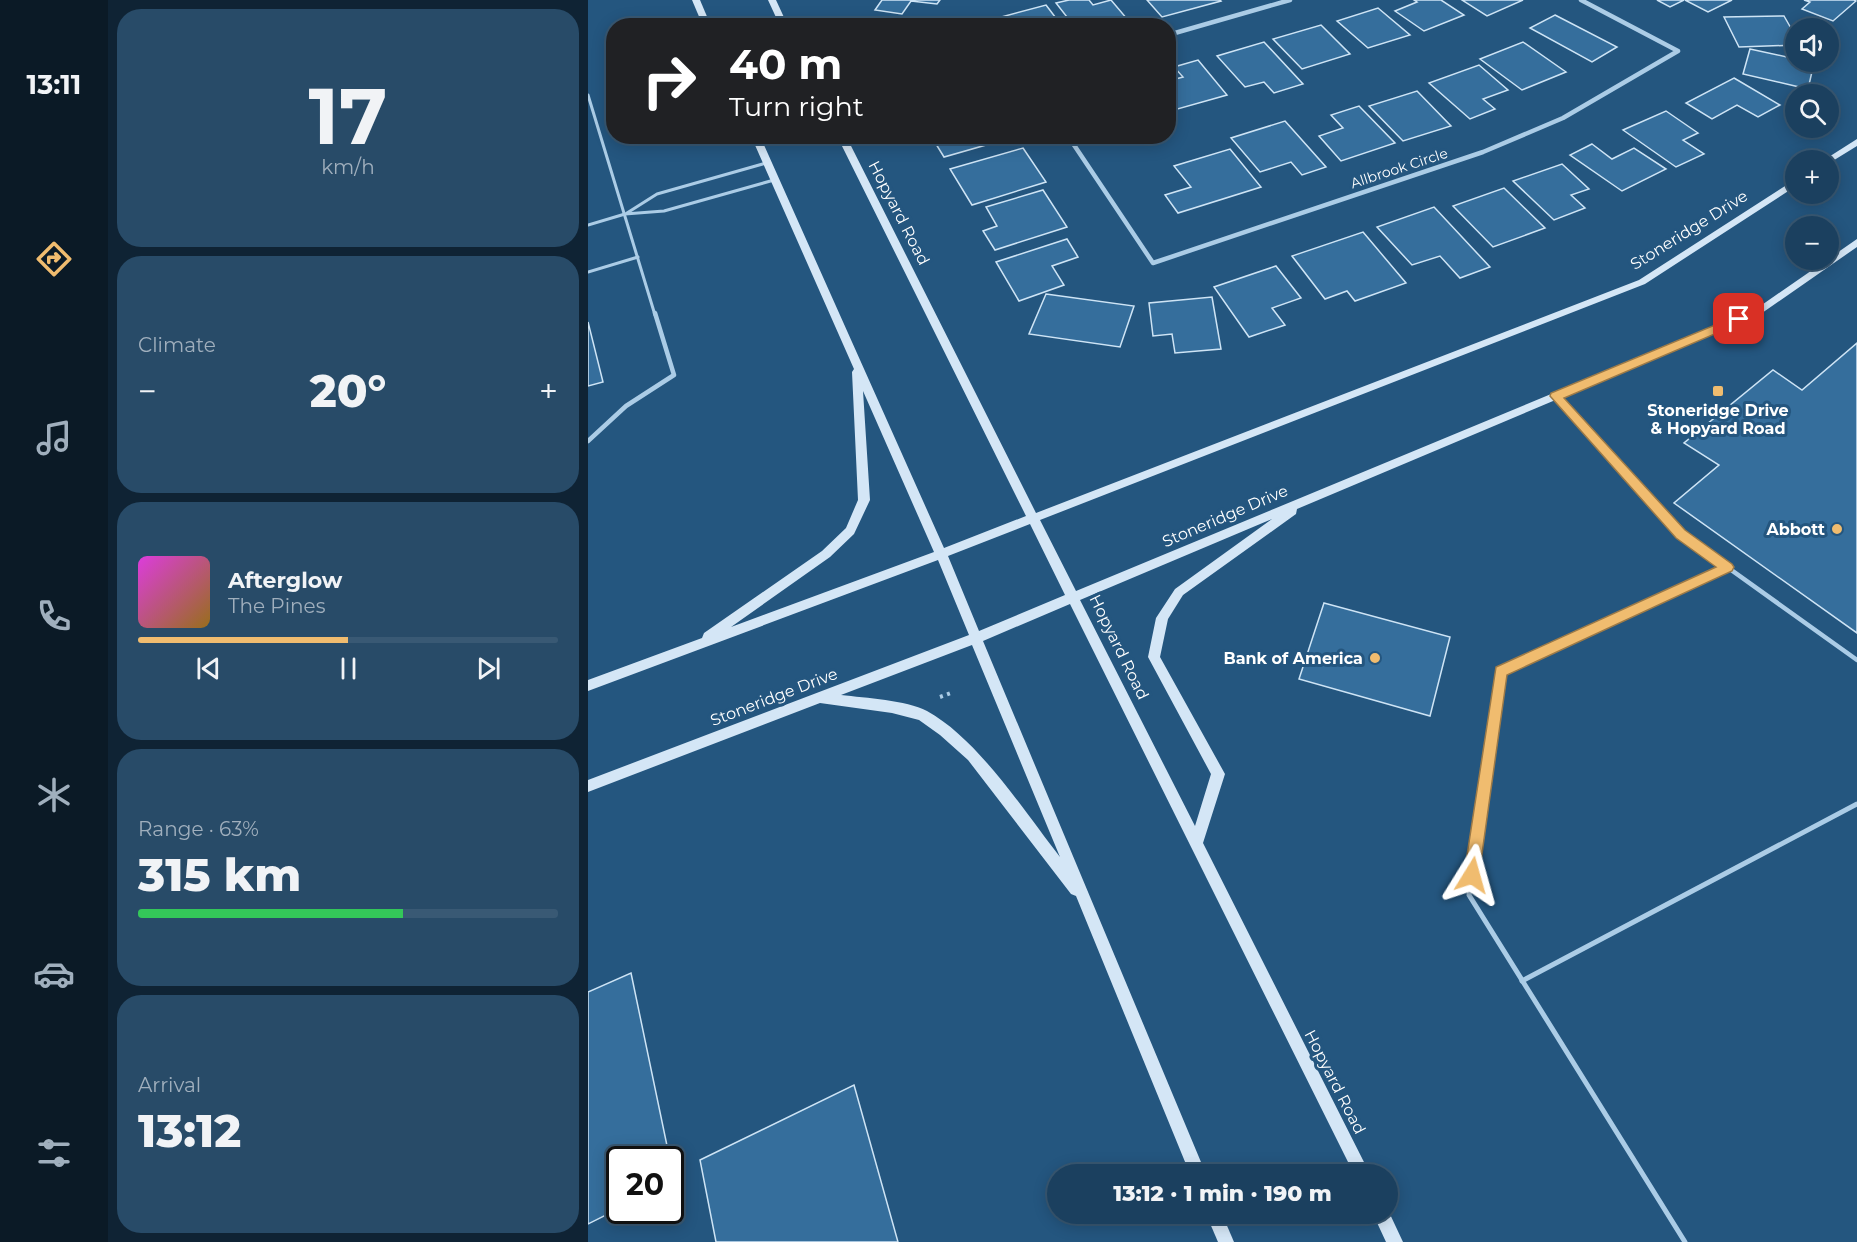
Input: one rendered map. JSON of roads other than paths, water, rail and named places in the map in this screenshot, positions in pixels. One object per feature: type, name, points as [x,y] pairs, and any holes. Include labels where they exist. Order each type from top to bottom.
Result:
[{"type":"main road","points":[[696,0],[704,18]]},
{"type":"main road","points":[[772,0],[780,18]]},
{"type":"main road","points":[[1839,153],[1857,142]]},
{"type":"main road","points":[[758,144],[941,555],[1194,1164]]},
{"type":"main road","name":"Hopyard Road","points":[[845,144],[1357,1164]]},
{"type":"main road","name":"Stoneridge Drive","points":[[588,686],[941,555],[1641,282],[1785,189]]},
{"type":"main road","name":"Stoneridge Drive","points":[[588,786],[976,638],[1759,311],[1857,242]]},
{"type":"main road","points":[[693,647],[826,554],[850,531],[864,500],[856,365]]},
{"type":"main road","points":[[1196,843],[1218,774],[1154,657],[1162,618],[1179,592],[1307,500]]},
{"type":"main road","points":[[819,698],[892,707],[922,715],[945,731],[973,756],[1086,902]]},
{"type":"main road","points":[[1218,1224],[1226,1242]]},
{"type":"main road","points":[[1386,1224],[1395,1242]]},
{"type":"street","points":[[1268,0],[1274,6]]},
{"type":"street","points":[[1176,33],[1290,0]]},
{"type":"street","name":"Allbrook Circle","points":[[1073,144],[1153,262],[1483,152],[1563,118],[1678,51],[1581,0]]},
{"type":"lane","points":[[588,95],[674,375],[626,406],[588,441]]},
{"type":"lane","points":[[625,214],[657,194],[766,163]]},
{"type":"lane","points":[[588,225],[625,214],[664,211],[774,180]]},
{"type":"lane","points":[[588,272],[638,257]]},
{"type":"lane","points":[[1556,396],[1681,534],[1857,660]]},
{"type":"lane","points":[[1685,1242],[1469,895],[1501,671],[1728,567]]},
{"type":"lane","points":[[1522,981],[1857,804]]},
{"type":"place","name":"Stoneridge Drive & Hopyard Road","points":[[1718,391]]},
{"type":"place","name":"Abbott","points":[[1837,529]]},
{"type":"place","name":"Bank of America","points":[[1375,658]]}]
